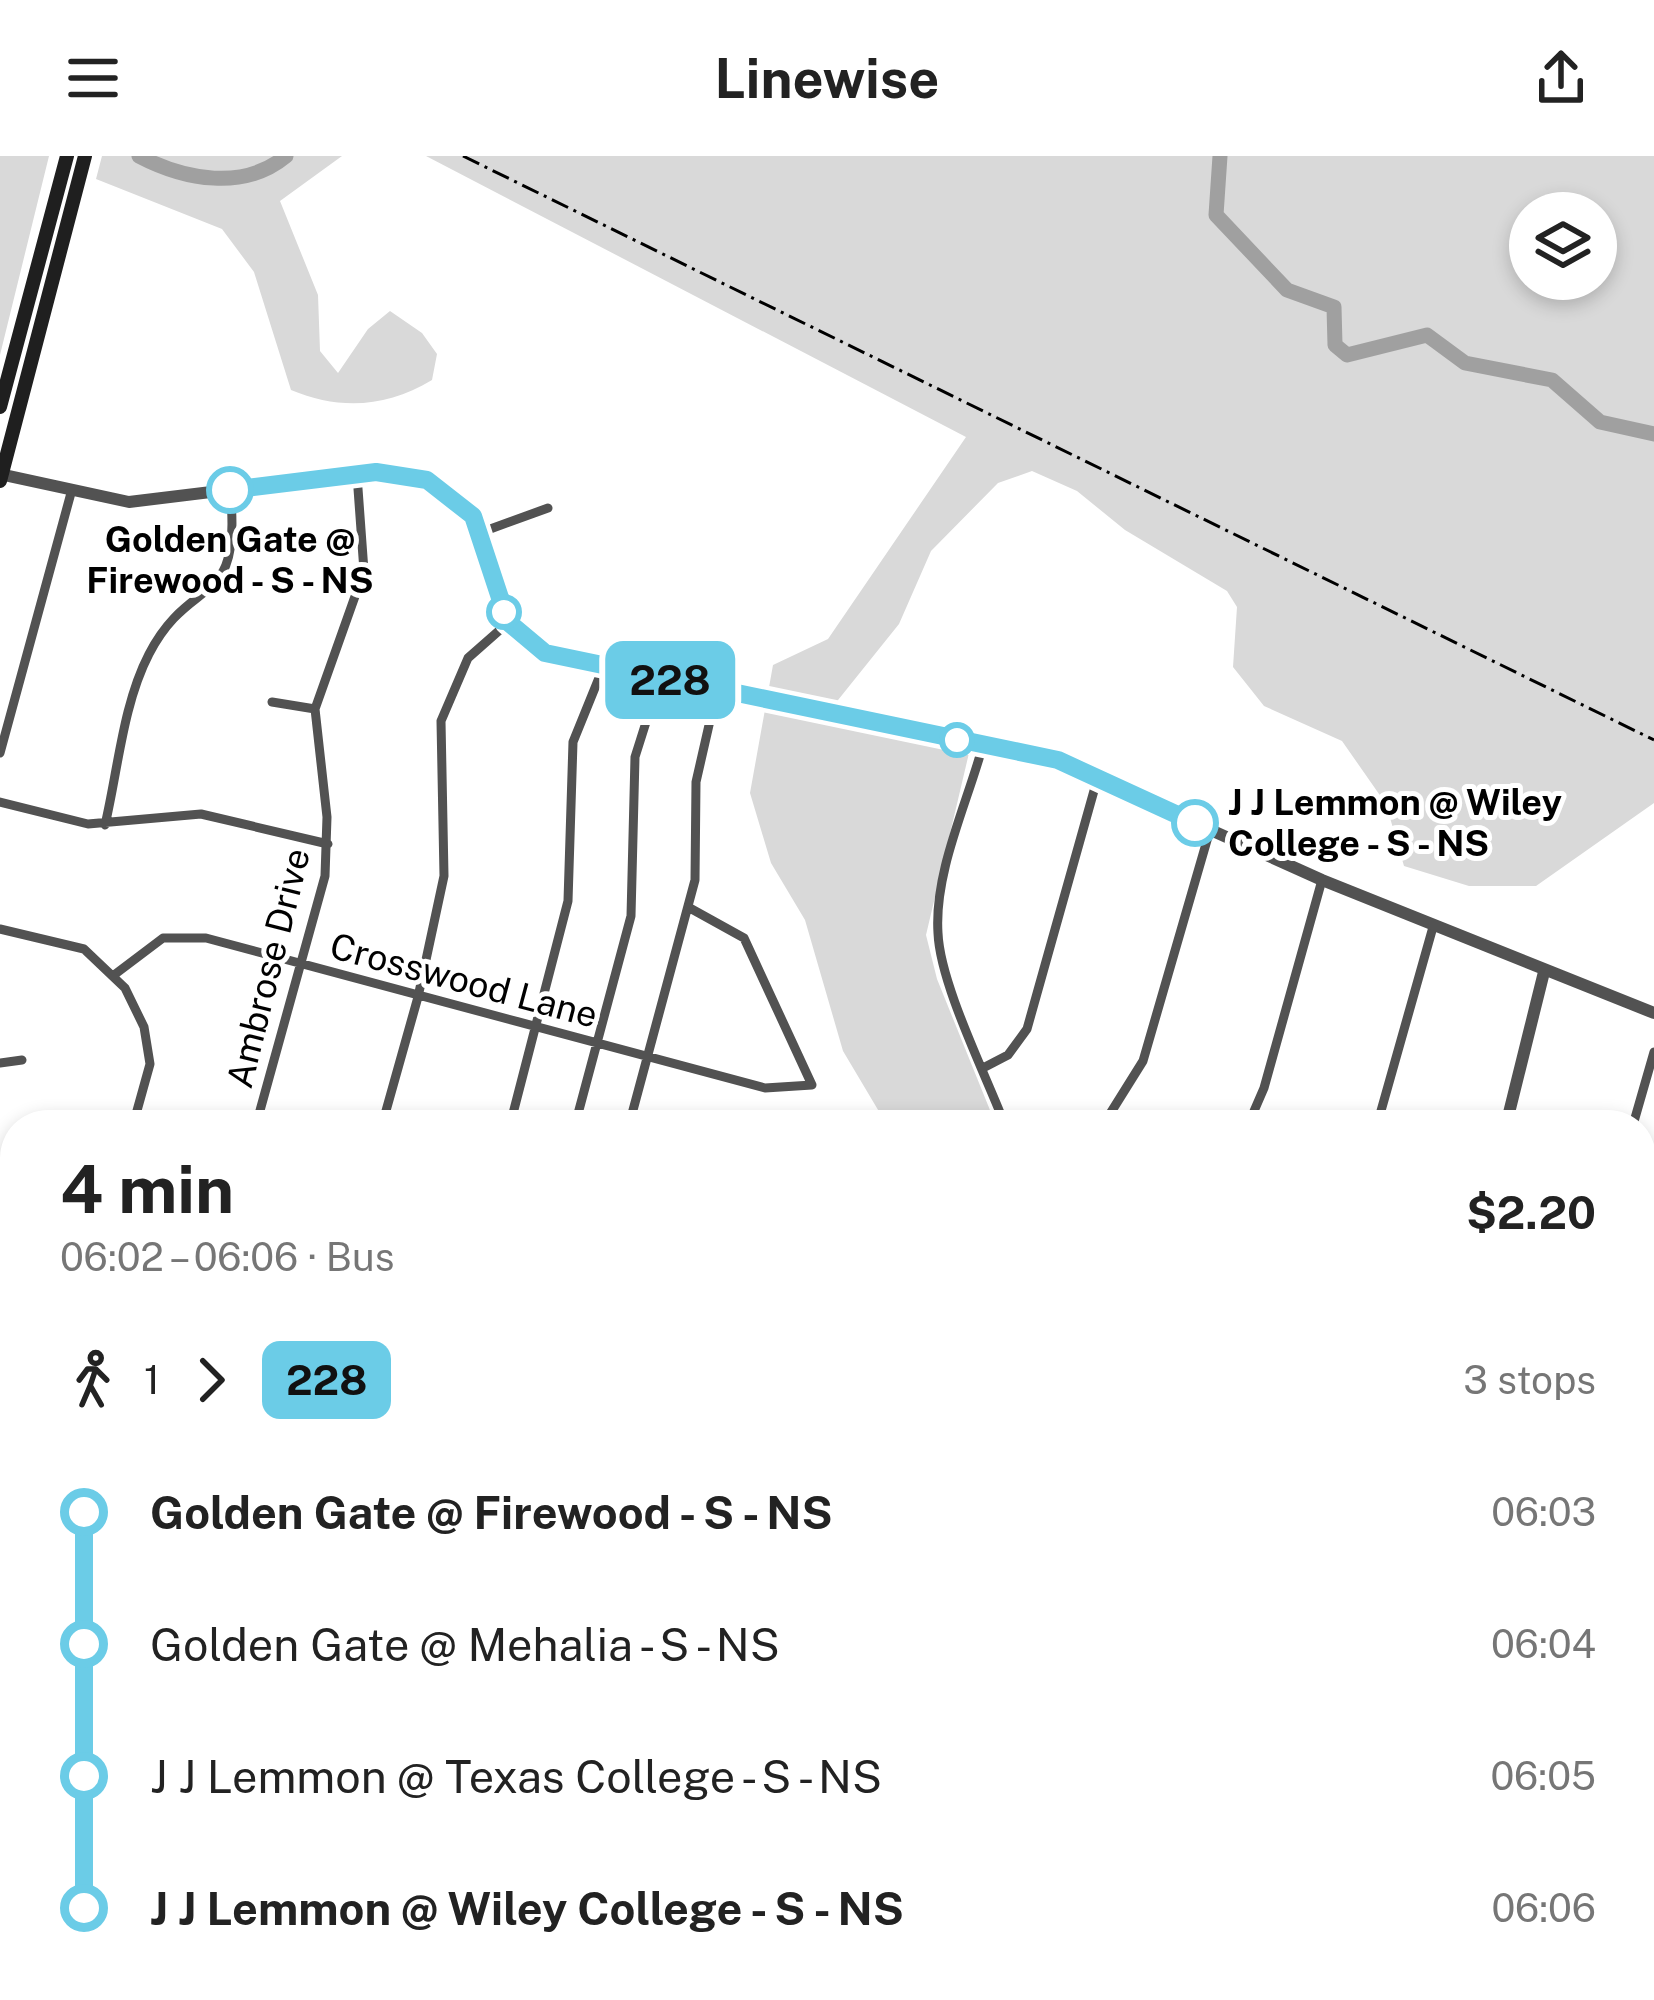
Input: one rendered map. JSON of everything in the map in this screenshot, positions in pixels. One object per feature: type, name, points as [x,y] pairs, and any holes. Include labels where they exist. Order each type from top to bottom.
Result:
[{"type":"main road","points":[[0,407],[67,156]]},
{"type":"main road","points":[[1,476],[85,156]]},
{"type":"main road","points":[[60,179],[77,184]]},
{"type":"main road","points":[[16,340],[35,345]]},
{"type":"street","points":[[1,476],[71,494],[129,502],[390,472],[427,480],[457,500],[482,532],[508,622],[545,653],[1058,760],[1432,927],[1654,1013]]},
{"type":"street","name":"Ambrose Drive","points":[[260,1110],[325,876],[328,844],[315,709],[364,572],[357,475]]},
{"type":"street","points":[[105,825],[149,654],[229,565],[235,536],[230,490]]},
{"type":"street","points":[[0,753],[71,494]]},
{"type":"street","points":[[482,532],[548,508]]},
{"type":"street","points":[[386,1110],[418,997],[446,848],[440,721],[468,658],[508,622]]},
{"type":"street","points":[[515,1110],[568,901],[573,742],[602,668]]},
{"type":"street","points":[[579,1110],[631,916],[635,758],[660,678]]},
{"type":"street","points":[[632,1110],[695,880],[696,782],[717,690]]},
{"type":"street","points":[[272,702],[315,709]]},
{"type":"street","points":[[983,746],[944,881],[937,931],[945,969],[999,1110]]},
{"type":"street","points":[[983,1068],[1008,1054],[1027,1029],[1097,780]]},
{"type":"street","points":[[0,802],[105,825],[202,814],[328,844]]},
{"type":"street","points":[[1112,1110],[1143,1061],[1210,830]]},
{"type":"street","points":[[1254,1110],[1322,880]]},
{"type":"street","name":"Crosswood Lane","points":[[114,975],[154,944],[183,935],[765,1088],[812,1084],[744,938],[688,907]]},
{"type":"street","points":[[1381,1110],[1432,927]]},
{"type":"street","points":[[0,929],[84,949],[114,975],[132,1000],[148,1041],[149,1064],[137,1110]]},
{"type":"street","points":[[1510,1110],[1544,972]]},
{"type":"street","points":[[1637,1110],[1654,1052]]},
{"type":"street","points":[[0,1063],[22,1060]]},
{"type":"shaded area","points":[[0,156],[49,156],[0,355]]},
{"type":"shaded area","points":[[102,156],[342,156],[280,201],[318,295],[320,351],[338,373],[368,329],[390,311],[422,333],[437,354],[432,380],[397,396],[362,403],[327,401],[291,390],[254,272],[222,229],[96,179]]},
{"type":"shaded area","points":[[426,156],[1654,156],[1654,803],[1536,886],[1469,886],[1404,866],[1386,804],[1342,741],[1264,706],[1233,667],[1237,607],[1227,591],[1125,530],[1077,491],[1032,471],[998,483],[931,551],[899,624],[822,720],[969,753],[926,935],[937,979],[990,1110],[878,1110],[843,1051],[805,920],[771,863],[750,793],[773,665],[828,639],[966,437]]},
{"type":"waterway","points":[[139,156],[175,171],[214,178],[252,174],[286,156]]},
{"type":"waterway","points":[[1220,156],[1216,215],[1287,290],[1334,307],[1335,345],[1347,355],[1427,335],[1465,363],[1552,380],[1600,422],[1654,434]]},
{"type":"railway","points":[[463,156],[1654,740]]},
{"type":"bus line","name":"228","points":[[230,490],[376,472],[427,480],[473,516],[508,622],[545,653],[1058,760],[1195,823]]},
{"type":"place","name":"Golden Gate @ Firewood - S - NS","points":[[230,490]]},
{"type":"place","name":"J J Lemmon @ Wiley College - S - NS","points":[[1195,823]]}]
